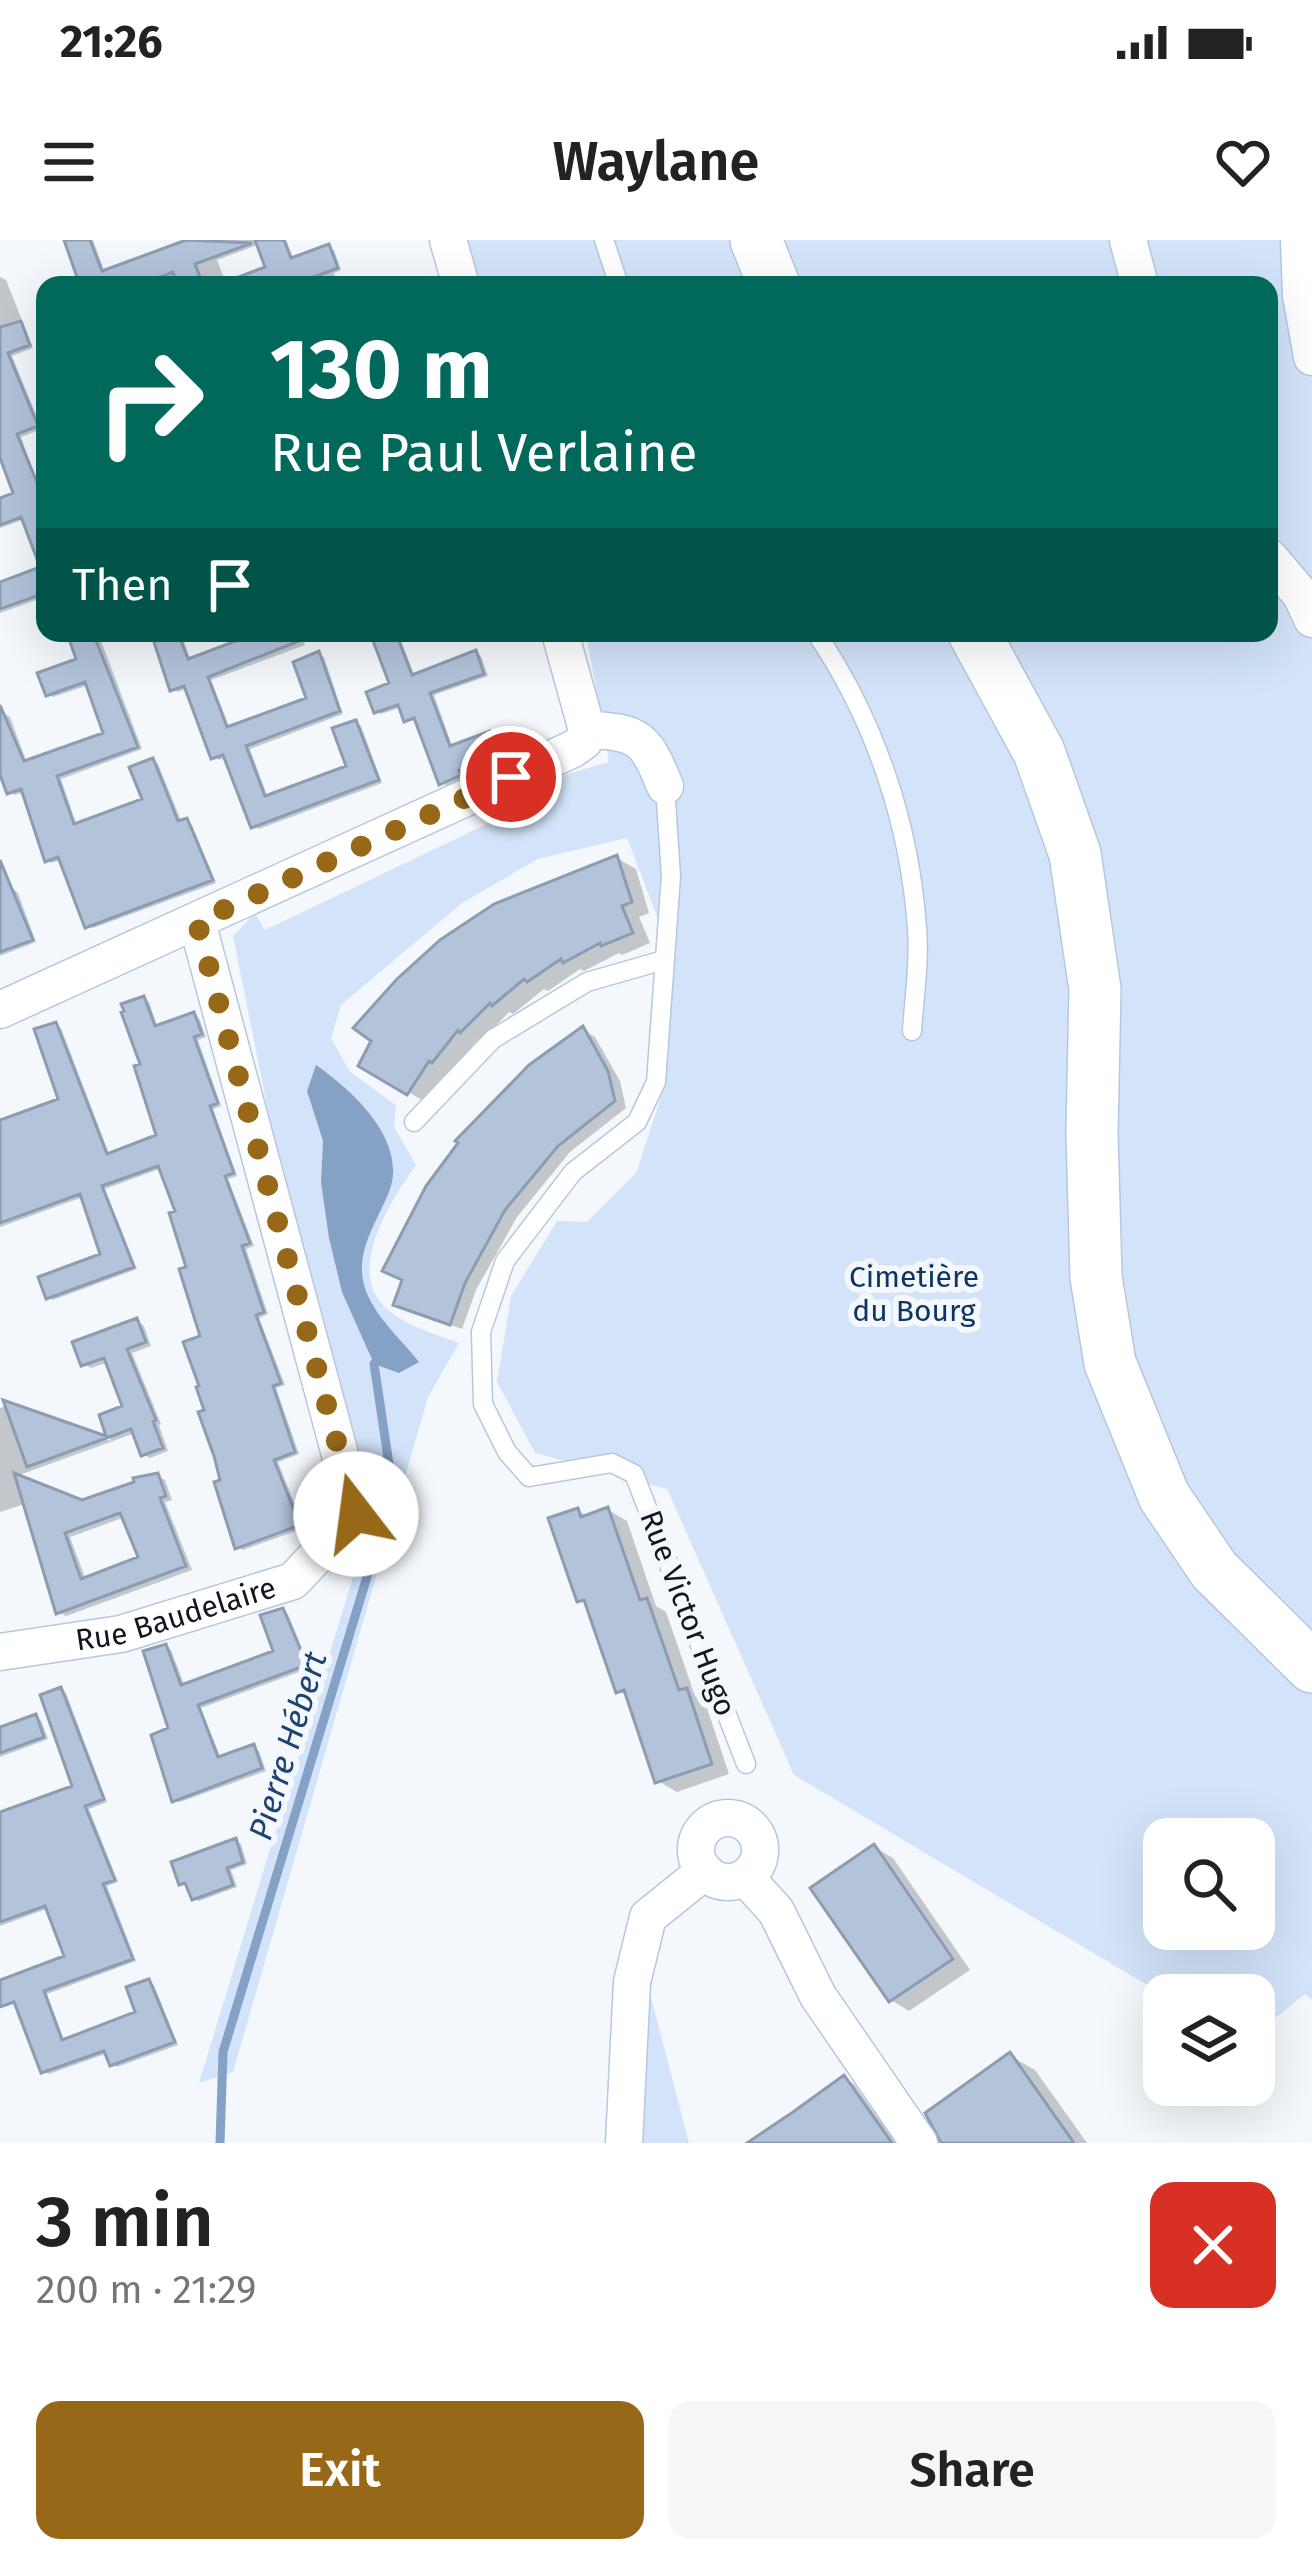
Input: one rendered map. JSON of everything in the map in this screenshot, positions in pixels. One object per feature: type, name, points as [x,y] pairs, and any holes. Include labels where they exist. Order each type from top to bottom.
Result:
[{"type":"main road","points":[[756,240],[770,276]]},
{"type":"main road","points":[[979,642],[1039,752],[1075,854],[1095,989],[1096,1277],[1111,1364],[1164,1496],[1214,1570],[1312,1667]]},
{"type":"street","points":[[448,240],[458,276]]},
{"type":"street","points":[[1128,240],[1138,276]]},
{"type":"street","points":[[1299,240],[1301,295],[1312,357]]},
{"type":"street","points":[[1278,568],[1312,619]]},
{"type":"street","points":[[0,1010],[573,749],[584,741],[587,730],[563,642]]},
{"type":"street","points":[[587,730],[632,736],[649,747],[665,786]]},
{"type":"street","name":"Rue Baudelaire","points":[[0,1652],[121,1634],[293,1581],[356,1514],[197,922]]},
{"type":"street","points":[[733,1818],[754,1832],[760,1848],[757,1865],[745,1877],[727,1882],[705,1871],[697,1854],[700,1835],[714,1822],[733,1818]]},
{"type":"street","points":[[625,2143],[632,1982],[648,1917],[705,1871]]},
{"type":"street","points":[[745,1877],[776,1911],[818,1996],[919,2143]]},
{"type":"lane","points":[[604,240],[616,276]]},
{"type":"lane","points":[[821,642],[848,686],[897,806],[918,934],[912,1031]]},
{"type":"lane","name":"Rue Victor Hugo","points":[[665,786],[671,876],[656,1082],[637,1122],[573,1172],[506,1261],[481,1332],[483,1405],[507,1452],[529,1477],[613,1463],[634,1474],[746,1764]]},
{"type":"lane","points":[[414,1122],[493,1040],[586,982],[664,960]]},
{"type":"green space","name":"Cimetière du Bourg","points":[[466,240],[1312,240],[1312,2000],[1305,1994],[1275,2018],[1275,1974],[1143,1974],[1143,1983],[794,1775],[667,1489],[535,1453],[497,1382],[511,1296],[557,1221],[587,1222],[636,1173],[665,1085],[673,958],[627,838],[538,859],[462,903],[341,1005],[331,1038],[350,1072],[396,1105],[394,1127],[416,1165],[377,1233],[371,1252],[373,1289],[399,1318],[459,1343],[428,1397],[233,2072],[199,2083],[358,1560],[233,936],[255,913],[265,930],[554,792],[561,776],[609,762],[588,642],[1278,642],[1278,276],[477,276]]},
{"type":"green space","points":[[650,1993],[689,2143],[641,2143]]},
{"type":"water","points":[[316,1065],[360,1103],[391,1154],[389,1192],[368,1240],[362,1270],[374,1308],[419,1362],[399,1373],[374,1364],[342,1292],[321,1182],[323,1141],[307,1091]]},
{"type":"building","points":[[64,240],[90,240],[102,271],[186,240],[252,243],[195,264],[200,276],[174,276],[173,272],[77,276]]},
{"type":"building","points":[[255,240],[284,240],[291,258],[329,244],[338,268],[316,276],[241,276],[265,267]]},
{"type":"building","points":[[21,321],[30,345],[8,353],[36,421],[36,427],[17,434],[36,480],[36,556],[21,517],[0,525],[0,498],[13,493],[0,458],[0,327]]},
{"type":"building","points":[[36,568],[36,596],[0,609],[0,582]]},
{"type":"building","points":[[70,642],[97,642],[138,747],[57,776],[74,824],[142,799],[129,767],[153,758],[178,821],[187,818],[213,880],[85,928],[58,857],[45,862],[21,789],[7,794],[0,775],[0,705],[24,761],[103,733],[85,682],[46,696],[37,673],[76,659]]},
{"type":"building","points":[[154,642],[181,642],[188,659],[233,642],[296,642],[208,677],[227,727],[306,698],[293,662],[319,651],[340,711],[246,746],[265,796],[346,766],[332,728],[356,720],[379,780],[251,828],[223,755],[211,759],[184,686],[170,691]]},
{"type":"building","points":[[373,642],[399,642],[412,675],[476,650],[484,674],[430,693],[450,746],[490,731],[499,755],[459,770],[461,775],[439,785],[414,718],[404,722],[398,705],[374,713],[366,692],[389,683]]},
{"type":"building","points":[[617,855],[632,902],[622,906],[633,933],[600,943],[563,963],[561,959],[527,982],[524,979],[492,1006],[490,1003],[429,1061],[407,1095],[358,1066],[371,1041],[353,1028],[440,940],[494,904]]},
{"type":"building","points":[[0,860],[33,940],[0,952]]},
{"type":"building","points":[[144,996],[155,1026],[194,1012],[202,1034],[194,1037],[218,1103],[210,1106],[234,1173],[225,1176],[250,1243],[242,1246],[264,1312],[256,1315],[281,1383],[273,1386],[295,1452],[274,1460],[300,1525],[235,1549],[214,1482],[220,1480],[214,1456],[198,1412],[204,1410],[199,1386],[183,1342],[200,1336],[179,1269],[186,1267],[169,1213],[175,1211],[158,1166],[102,1186],[134,1267],[46,1299],[38,1277],[100,1254],[80,1194],[0,1223],[0,1120],[58,1099],[34,1029],[56,1022],[107,1154],[156,1135],[134,1066],[140,1064],[121,1012],[121,1004]]},
{"type":"building","points":[[583,1026],[608,1071],[615,1101],[558,1146],[505,1210],[465,1283],[450,1325],[393,1305],[402,1280],[382,1271],[455,1141],[529,1065]]},
{"type":"building","points":[[137,1318],[146,1342],[127,1349],[163,1448],[141,1456],[131,1429],[27,1467],[3,1400],[106,1436],[99,1415],[122,1406],[104,1358],[81,1366],[72,1342]]},
{"type":"building","points":[[14,1473],[82,1500],[134,1482],[133,1478],[158,1473],[166,1496],[160,1498],[186,1566],[56,1614]],"holes":[[[120,1513],[138,1557],[81,1579],[65,1533]]]},
{"type":"building","points":[[608,1507],[640,1600],[647,1598],[679,1690],[687,1688],[712,1764],[655,1783],[624,1690],[616,1693],[584,1600],[577,1602],[548,1518],[578,1508],[581,1517]]},
{"type":"building","points":[[283,1608],[307,1665],[198,1705],[218,1757],[254,1744],[262,1768],[172,1802],[151,1735],[168,1728],[143,1651],[166,1644],[181,1685],[273,1651],[260,1615]]},
{"type":"building","points":[[61,1687],[104,1799],[85,1806],[115,1880],[103,1884],[133,1959],[44,1991],[62,2040],[135,2012],[126,1987],[149,1979],[175,2042],[110,2066],[104,2051],[41,2073],[14,2002],[0,2007],[0,1980],[64,1956],[45,1906],[0,1922],[0,1812],[72,1786],[40,1695]]},
{"type":"building","points":[[36,1714],[44,1737],[0,1753],[0,1727]]},
{"type":"building","points":[[236,1838],[243,1862],[227,1868],[233,1885],[192,1900],[185,1883],[179,1885],[171,1862]]},
{"type":"building","points":[[874,1844],[953,1959],[889,2002],[810,1888]]},
{"type":"building","points":[[1010,2052],[1074,2143],[941,2143],[925,2113]]},
{"type":"building","points":[[844,2075],[892,2143],[747,2143],[793,2112]]},
{"type":"waterway","name":"Pierre Hébert","points":[[220,2143],[223,2052],[393,1491],[374,1364]]},
{"type":"route","points":[[356,1514],[197,922],[511,777]]}]
